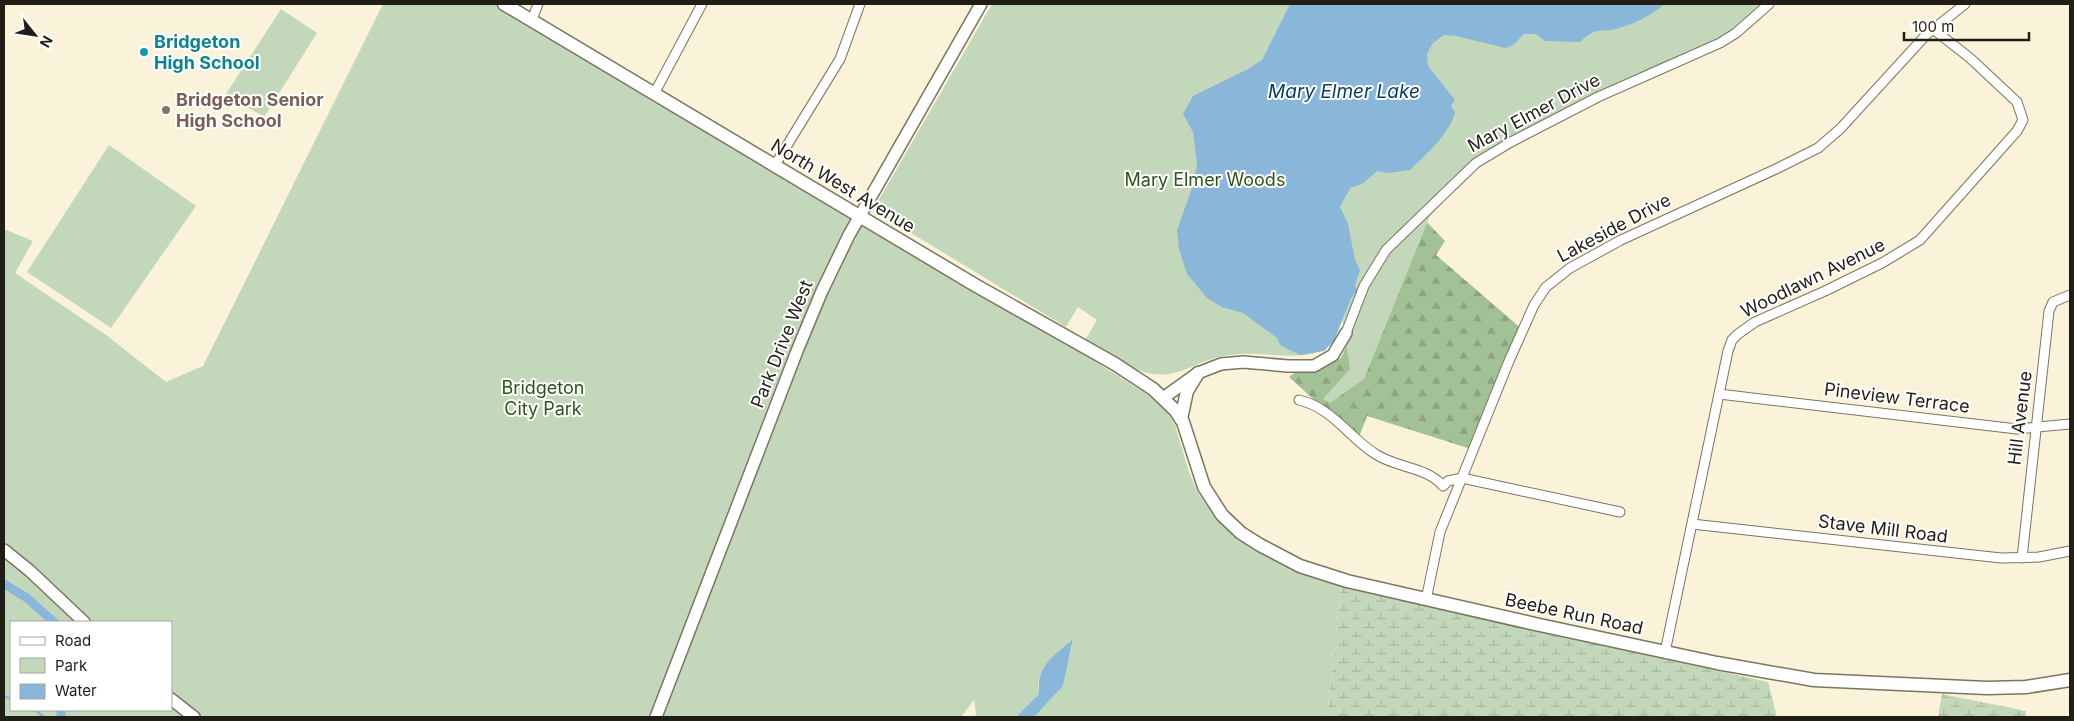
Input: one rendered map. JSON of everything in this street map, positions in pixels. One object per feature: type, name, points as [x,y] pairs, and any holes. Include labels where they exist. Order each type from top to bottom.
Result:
[{"type":"main road","name":"North West Avenue","points":[[504,4],[975,285],[1115,364],[1153,388],[1163,398]]},
{"type":"main road","points":[[1181,419],[1187,391],[1198,373]]},
{"type":"main road","name":"Beebe Run Road","points":[[1163,398],[1181,419],[1186,428],[1204,487],[1222,515],[1241,532],[1260,545],[1300,566],[1426,600],[1665,652],[1814,680],[1988,688],[2026,687],[2070,680]]},
{"type":"street","points":[[532,20],[538,4]]},
{"type":"street","points":[[654,94],[702,4]]},
{"type":"street","points":[[775,165],[840,59],[860,4]]},
{"type":"street","name":"Park Drive West","points":[[656,717],[796,351],[832,269],[859,216],[981,4]]},
{"type":"street","name":"Mary Elmer Drive","points":[[1163,398],[1198,373],[1211,367],[1242,362],[1305,367],[1314,366],[1333,354],[1346,334],[1364,286],[1386,250],[1476,163],[1598,97],[1720,43],[1736,33],[1769,4]]},
{"type":"street","name":"Lakeside Drive","points":[[1426,600],[1440,532],[1534,305],[1551,281],[1621,240],[1818,148],[1840,130],[1933,30],[1965,4]]},
{"type":"street","name":"Woodlawn Avenue","points":[[1665,652],[1730,345],[1738,334],[1755,322],[1826,291],[1920,240],[2017,131],[2022,122],[2023,113],[2017,102],[1970,58],[1933,30]]},
{"type":"street","name":"Hill Avenue","points":[[2022,558],[2049,311],[2053,302],[2070,295]]},
{"type":"street","name":"Pineview Terrace","points":[[1719,394],[2017,429],[2036,429],[2070,424]]},
{"type":"street","points":[[1299,400],[1321,408],[1376,455],[1433,477],[1443,486],[1448,481],[1462,478],[1620,512]]},
{"type":"street","name":"Stave Mill Road","points":[[1692,524],[2001,558],[2039,557],[2070,551]]},
{"type":"street","points":[[4,550],[30,571],[83,621]]},
{"type":"street","points":[[172,701],[194,717]]},
{"type":"green space","name":"Bridgeton City Park","points":[[383,4],[504,4],[975,285],[1148,395],[1167,412],[1175,425],[1189,472],[1197,491],[1205,503],[1231,532],[1257,550],[1297,572],[1341,586],[1327,717],[1034,717],[1063,686],[1073,640],[1038,683],[1039,694],[1016,717],[975,717],[974,700],[961,717],[4,717],[4,229],[33,241],[15,273],[106,335],[166,382],[203,366]]},
{"type":"green space","name":"Mary Elmer Woods","points":[[992,4],[1762,4],[1725,36],[1653,66],[1615,85],[1480,162],[1430,216],[1364,379],[1330,403],[1323,399],[1350,369],[1342,317],[1322,350],[1312,354],[1292,356],[1230,355],[1217,357],[1174,373],[1163,375],[1151,374],[1138,370],[1085,340],[1097,320],[1078,307],[1066,327],[873,210]]},
{"type":"green space","points":[[281,9],[317,33],[264,117],[226,94]]},
{"type":"green space","points":[[1662,19],[1725,38],[1520,135],[1420,215],[1445,241],[1436,255],[1523,330],[1474,450],[1367,416],[1358,440],[1289,377],[1297,371],[1319,370],[1341,358],[1377,281],[1350,203]]},
{"type":"green space","points":[[109,145],[196,206],[111,328],[27,272]]},
{"type":"green space","points":[[1341,586],[1768,682],[1777,717],[1327,717]]},
{"type":"green space","points":[[1942,694],[2026,711],[2026,717],[1938,717]]},
{"type":"water","name":"Mary Elmer Lake","points":[[1290,4],[1665,4],[1638,21],[1612,30],[1591,33],[1580,42],[1545,41],[1536,34],[1524,34],[1513,45],[1506,48],[1444,35],[1433,43],[1427,54],[1428,66],[1455,100],[1451,106],[1455,112],[1453,120],[1437,143],[1410,170],[1387,173],[1377,171],[1362,184],[1350,188],[1340,207],[1348,224],[1355,260],[1360,270],[1355,285],[1357,291],[1351,298],[1334,341],[1324,351],[1300,355],[1280,345],[1277,338],[1243,313],[1222,307],[1207,298],[1187,274],[1179,249],[1177,230],[1191,191],[1197,165],[1193,132],[1183,114],[1193,96],[1248,69],[1262,60]]},
{"type":"water","points":[[1073,639],[1063,686],[1034,717],[1016,717],[1039,694],[1041,675],[1048,662]]},
{"type":"waterway","points":[[4,584],[27,598],[53,621]]},
{"type":"waterway","points":[[4,697],[10,698]]},
{"type":"waterway","points":[[36,711],[44,717]]},
{"type":"waterway","points":[[61,711],[61,717]]},
{"type":"place","name":"Bridgeton High School","points":[[144,52]]},
{"type":"place","name":"Bridgeton Senior High School","points":[[166,110]]}]
